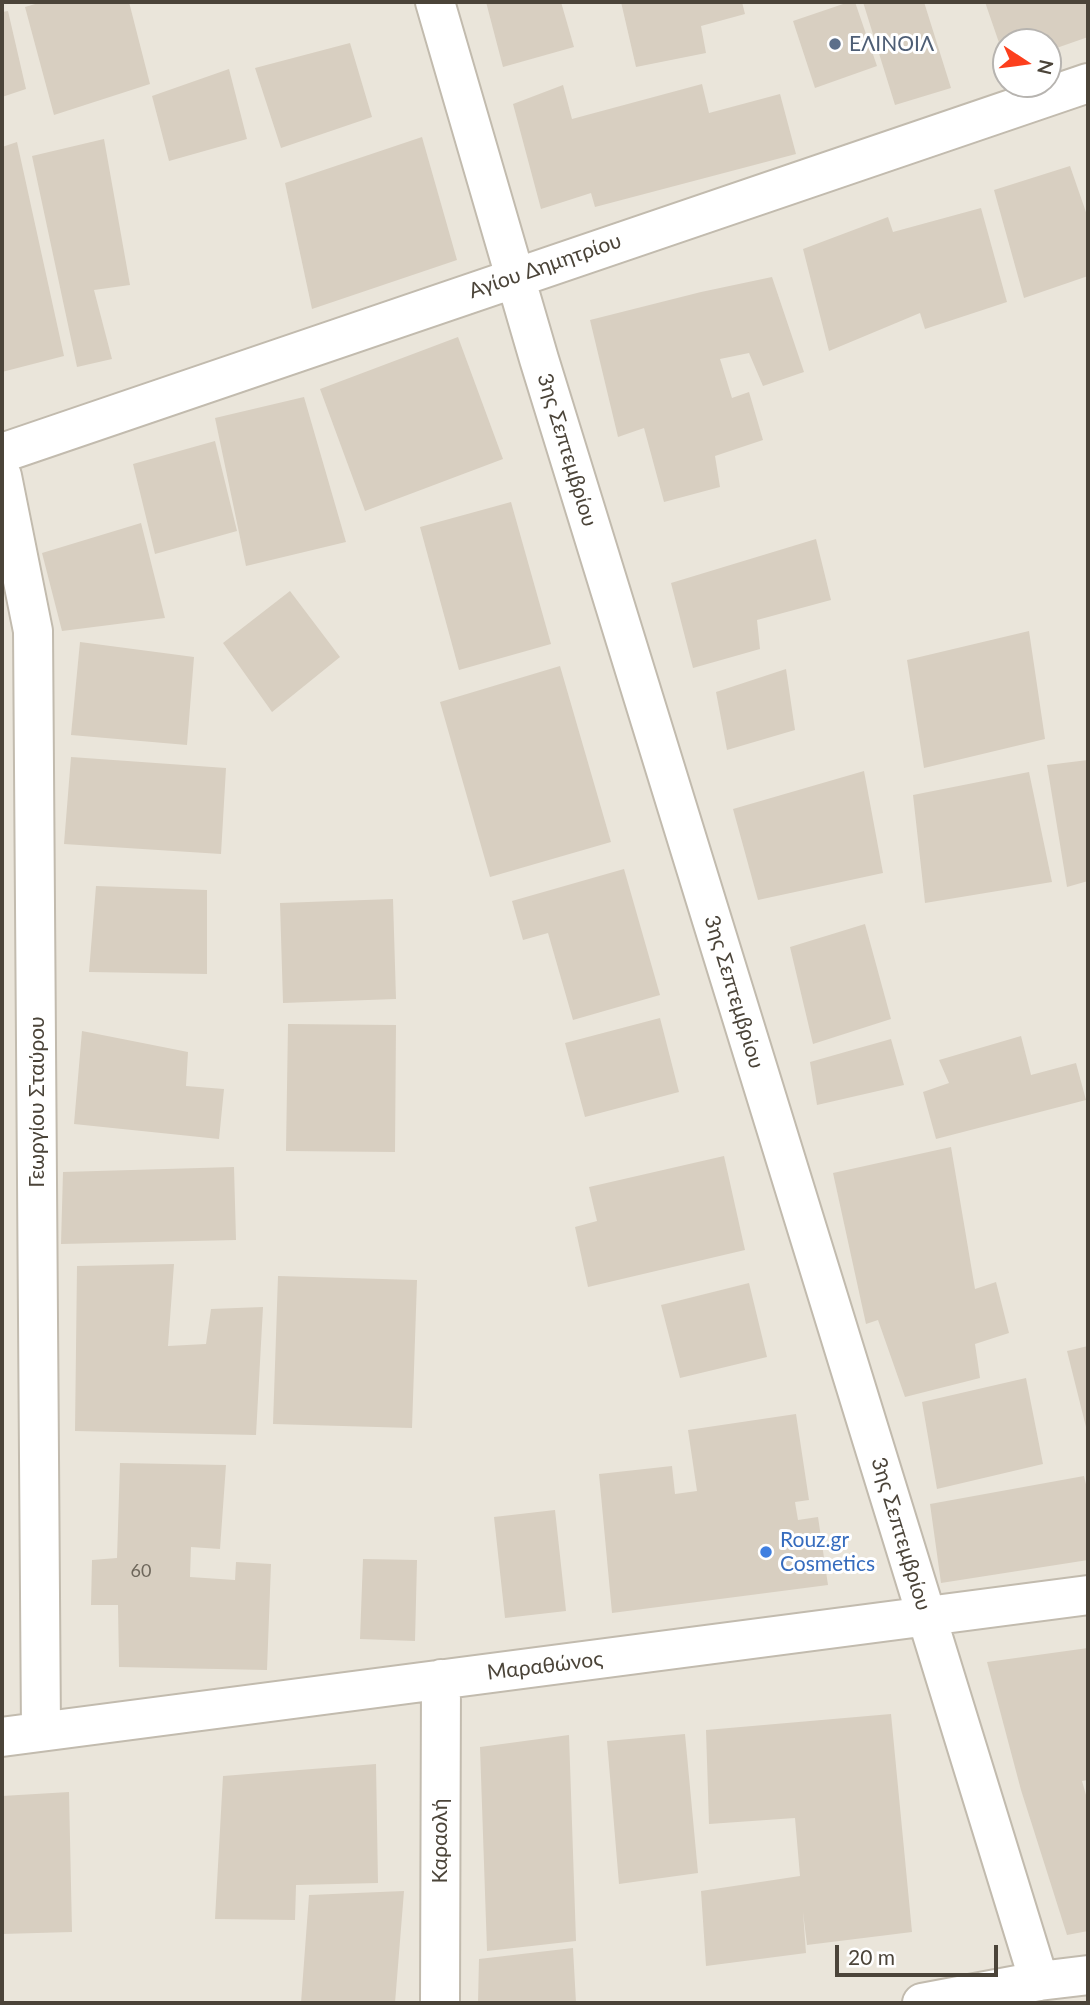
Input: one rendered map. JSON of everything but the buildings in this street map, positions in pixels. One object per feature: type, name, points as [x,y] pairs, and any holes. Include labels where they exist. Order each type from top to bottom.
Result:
[{"type":"street","name":"3ης Σεπτεμβρίου","points":[[435,2],[514,276],[1039,1981]]},
{"type":"street","name":"Αγίου Δημητρίου","points":[[2,453],[514,276],[1088,83]]},
{"type":"street","name":"Γεωργίου Σταύρου","points":[[2,476],[33,631],[41,1731]]},
{"type":"street","name":"Μαραθώνος","points":[[2,1737],[1088,1595]]},
{"type":"street","name":"Καραολή","points":[[440,2003],[441,1679]]},
{"type":"street","points":[[922,2003],[1039,1981],[1088,1975]]},
{"type":"shaded area","points":[[2,2],[1088,2],[1088,2003],[2,2003]]},
{"type":"place","name":"ΕΛΙΝΟΙΛ","points":[[835,44]]},
{"type":"place","name":"Rouz.gr Cosmetics","points":[[766,1552]]}]
